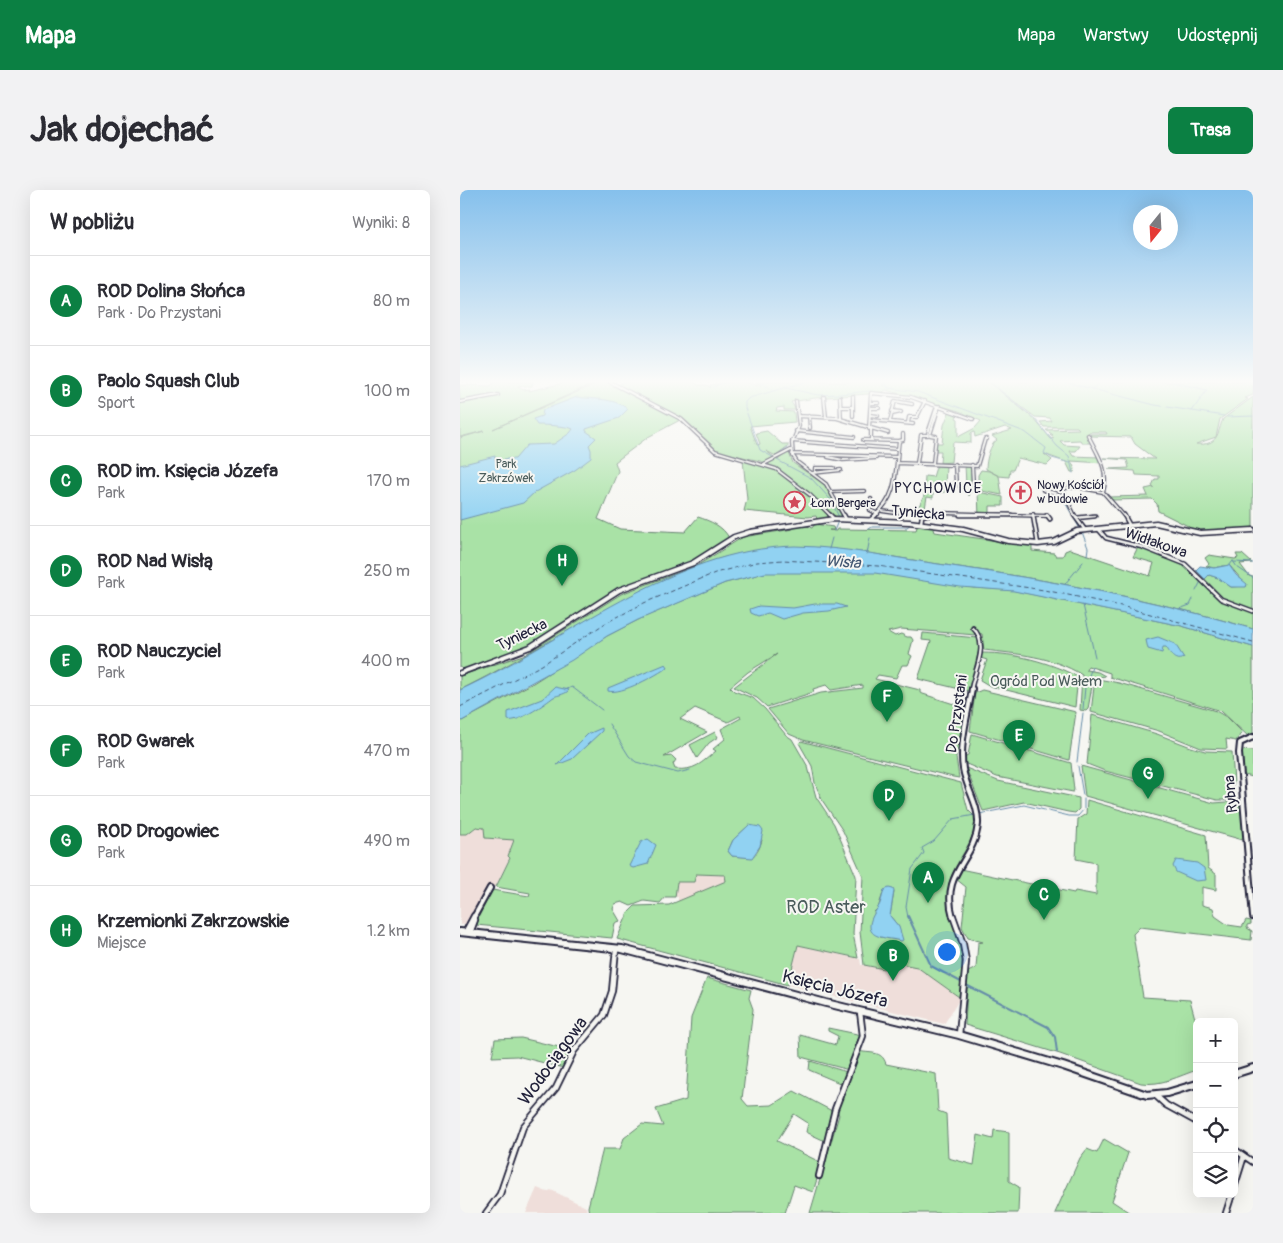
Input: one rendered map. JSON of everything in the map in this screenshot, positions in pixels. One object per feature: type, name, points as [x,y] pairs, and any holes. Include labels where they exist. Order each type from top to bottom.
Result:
[{"type":"street","points":[[693,430],[716,451],[776,469],[804,490],[834,519]]},
{"type":"street","points":[[870,430],[870,439]]},
{"type":"street","points":[[873,430],[888,433]]},
{"type":"street","points":[[929,434],[930,430]]},
{"type":"street","points":[[846,519],[826,484],[813,472],[797,462],[791,450],[796,431],[854,437]]},
{"type":"street","points":[[863,440],[899,441],[903,440],[903,434]]},
{"type":"street","points":[[917,463],[920,435],[929,434],[936,436],[933,463]]},
{"type":"street","points":[[1088,435],[1094,450],[1104,463],[1102,492]]},
{"type":"street","points":[[897,463],[977,466],[985,439],[987,439]]},
{"type":"street","points":[[792,441],[898,449]]},
{"type":"street","points":[[870,520],[881,511],[895,486],[896,457],[899,441]]},
{"type":"street","points":[[764,464],[776,460],[786,451],[791,450]]},
{"type":"street","points":[[793,455],[896,457]]},
{"type":"street","points":[[793,455],[830,457],[843,460],[871,460],[876,458]]},
{"type":"street","points":[[955,464],[956,486]]},
{"type":"street","points":[[972,465],[973,483]]},
{"type":"street","points":[[813,472],[815,468],[834,468]]},
{"type":"street","points":[[813,472],[841,470]]},
{"type":"street","points":[[1085,530],[1076,518],[1064,495],[1065,488],[1102,492],[1120,509],[1130,526]]},
{"type":"street","points":[[1043,490],[1064,495]]},
{"type":"street","points":[[832,492],[864,491]]},
{"type":"street","points":[[871,498],[870,510],[878,514]]},
{"type":"street","points":[[881,511],[896,514],[912,510]]},
{"type":"street","points":[[921,523],[922,516],[932,514],[973,516],[1029,513],[1047,515],[1050,519]]},
{"type":"street","points":[[1033,514],[1038,544]]},
{"type":"street","points":[[1076,518],[1095,516]]},
{"type":"street","name":"Tyniecka","points":[[460,673],[530,647],[606,598],[634,584],[698,561],[740,534],[834,519],[921,523],[963,529],[1014,542],[1038,544],[1054,542],[1074,532],[1130,526],[1161,524],[1200,533],[1253,530]]},
{"type":"street","name":"Widłakowa","points":[[1099,530],[1106,538],[1142,547],[1185,564],[1221,599],[1253,612]]},
{"type":"street","name":"Do Przystani","points":[[959,1035],[966,964],[964,948],[953,919],[950,894],[953,878],[975,836],[978,826],[978,818],[964,780],[961,760],[975,668],[981,651],[980,636],[973,628]]},
{"type":"street","name":"Rybna","points":[[1253,736],[1241,742],[1239,748],[1253,918]]},
{"type":"street","points":[[465,933],[476,917],[490,888]]},
{"type":"street","name":"Księcia Józefa","points":[[465,933],[616,948],[959,1035],[1063,1066],[1130,1090],[1155,1095],[1193,1085]]},
{"type":"street","name":"Wodociągowa","points":[[486,1213],[500,1194],[522,1127],[558,1085],[574,1051],[601,1019],[608,1005],[612,991],[616,948]]},
{"type":"street","points":[[819,1176],[835,1109],[863,1034],[860,1011]]},
{"type":"street","points":[[1238,1073],[1253,1068]]},
{"type":"street","points":[[1155,1095],[1160,1101],[1193,1120]]},
{"type":"street","points":[[1238,1152],[1253,1162]]},
{"type":"street","points":[[1238,1175],[1244,1156]]},
{"type":"street","points":[[1226,1213],[1231,1198]]},
{"type":"shaded area","points":[[476,827],[485,828],[486,838],[515,840],[508,856],[510,857],[496,887],[487,887],[468,924],[460,925],[460,834],[467,834]]},
{"type":"shaded area","points":[[696,874],[725,875],[727,881],[678,902],[678,897],[675,897],[677,882],[694,882]]},
{"type":"shaded area","points":[[798,945],[860,959],[861,965],[884,969],[886,960],[917,967],[959,997],[959,1000],[944,1024],[788,985]]},
{"type":"shaded area","points":[[537,1188],[547,1192],[551,1190],[586,1207],[587,1213],[526,1213]]},
{"type":"green space","name":"Park Zakrzówek","points":[[460,430],[662,430],[648,437],[615,462],[618,471],[598,519],[620,529],[685,532],[698,517],[720,527],[729,538],[698,560],[607,595],[530,646],[465,670],[460,667],[460,438],[484,431],[460,437]]},
{"type":"green space","points":[[695,430],[751,430],[757,445],[760,444],[756,433],[767,431],[782,444],[788,444],[788,447],[776,456],[766,451],[778,460],[788,451],[793,463],[824,484],[841,518],[837,518],[811,494],[779,469],[760,461],[718,451]]},
{"type":"green space","points":[[943,430],[958,430],[958,437],[972,430],[997,430],[975,437],[974,431],[971,433],[971,443],[953,442],[951,462],[940,463],[941,451],[935,451],[936,443],[942,443]]},
{"type":"green space","points":[[1012,430],[1043,430],[1051,439],[1054,438],[1050,435],[1053,435],[1046,430],[1218,430],[1216,437],[1196,444],[1204,444],[1213,441],[1216,438],[1219,430],[1253,430],[1253,529],[1189,531],[1188,526],[1158,511],[1157,504],[1152,499],[1111,500],[1108,497],[1148,496],[1145,489],[1154,487],[1152,486],[1155,479],[1159,479],[1159,476],[1136,475],[1135,471],[1108,469],[1129,468],[1127,460],[1103,458],[1155,459],[1135,444],[1131,437],[1090,436],[1090,434],[1107,434],[1106,432],[1089,432],[1087,435],[1090,443],[1082,443],[1080,440],[1060,441],[1064,445],[1080,446],[1076,451],[1070,451],[1073,456],[1099,457],[1103,463],[1071,461],[1075,469],[1074,472],[1071,472],[1066,462],[1044,454],[1052,460],[1047,465],[1018,458],[1013,470],[1010,470],[1009,477],[999,476],[986,469],[990,449],[997,440],[992,436]]},
{"type":"green space","points":[[743,460],[777,471],[819,505],[830,518],[817,519],[816,516],[808,517],[744,511],[747,499]]},
{"type":"green space","points":[[937,464],[946,464],[945,492],[941,492],[940,484],[933,483],[933,498],[927,497],[924,514],[921,515],[917,510],[924,496],[925,476],[933,477]]},
{"type":"green space","points":[[965,465],[971,466],[972,483],[978,483],[978,475],[981,470],[989,471],[999,476],[1002,495],[972,489],[969,496],[969,486],[966,485]]},
{"type":"green space","points":[[978,492],[1003,497],[1003,506],[990,506],[990,515],[979,516]]},
{"type":"green space","points":[[815,524],[833,527],[834,530],[829,530],[836,531],[837,529],[916,530],[918,524],[923,524],[924,527],[927,527],[927,525],[933,526],[935,532],[1032,546],[1032,551],[1054,553],[1056,556],[1063,556],[1065,551],[1070,549],[1150,576],[1154,563],[1133,557],[1140,547],[1183,563],[1221,600],[1253,612],[1253,629],[1177,608],[1101,591],[1023,577],[861,552],[834,549],[779,548],[722,558],[647,589],[460,690],[460,676],[526,654],[621,594],[698,565],[743,537],[793,529],[793,527],[807,526],[812,528]]},
{"type":"green space","points":[[1236,554],[1242,554],[1252,563],[1240,564],[1249,576],[1253,577],[1253,610],[1224,599],[1205,579],[1209,575],[1218,578],[1231,587],[1247,586],[1229,565],[1214,568],[1206,566],[1209,564],[1205,558],[1209,555],[1235,559],[1238,558]]},
{"type":"green space","name":"ROD Aster","points":[[780,569],[872,572],[974,588],[1011,590],[1182,626],[1253,647],[1253,735],[1249,737],[1221,711],[1110,677],[1110,673],[1088,666],[1086,670],[1098,672],[1105,676],[1096,678],[1092,686],[1088,709],[1086,711],[1080,710],[1082,675],[1047,660],[984,650],[982,634],[974,632],[976,635],[901,629],[888,632],[895,636],[901,634],[911,637],[913,640],[909,654],[912,656],[908,665],[902,665],[896,678],[878,675],[875,679],[920,690],[920,693],[966,708],[956,757],[959,778],[953,777],[803,740],[789,734],[768,709],[821,693],[863,688],[863,685],[831,690],[826,685],[813,689],[814,692],[767,707],[757,698],[734,687],[777,654],[748,672],[730,687],[734,691],[753,698],[765,709],[786,735],[792,739],[808,767],[816,797],[834,824],[856,876],[853,934],[858,958],[798,945],[788,985],[617,939],[628,913],[635,906],[669,905],[726,881],[725,875],[696,874],[694,882],[677,882],[675,897],[665,897],[660,903],[644,901],[631,906],[622,902],[615,904],[613,909],[620,921],[615,923],[612,938],[476,925],[492,890],[529,896],[530,893],[496,887],[510,858],[508,856],[514,840],[485,838],[484,828],[476,827],[467,834],[460,834],[460,722],[533,683],[607,636],[642,618],[725,583]],"holes":[[[695,708],[728,722],[740,716],[741,718],[721,729],[725,739],[713,749],[716,751],[706,759],[688,769],[675,769],[673,764],[676,760],[672,756],[664,757],[707,732],[680,719]],[[746,828],[762,840],[760,847],[755,855],[752,856],[732,856],[728,851],[733,840]]]},
{"type":"green space","points":[[923,633],[978,638],[979,650],[968,691],[918,679],[931,641],[922,640]]},
{"type":"green space","name":"Ogród Pod Wałem","points":[[982,653],[995,653],[1032,659],[1078,677],[1075,707],[990,686],[980,680],[987,660],[981,658]]},
{"type":"green space","points":[[1098,679],[1119,683],[1216,711],[1228,718],[1242,732],[1236,741],[1226,739],[1227,749],[1201,748],[1159,731],[1091,712],[1094,687]]},
{"type":"green space","points":[[982,690],[1076,712],[1069,760],[970,731],[975,693]]},
{"type":"green space","points":[[1092,715],[1157,734],[1205,751],[1232,752],[1234,784],[1232,786],[1235,796],[1228,800],[1217,800],[1105,771],[1087,764]]},
{"type":"green space","points":[[715,732],[718,737],[709,743],[697,758],[690,745]]},
{"type":"green space","points":[[972,734],[1071,763],[1073,792],[997,777],[964,763],[964,757],[968,755]]},
{"type":"green space","points":[[801,741],[961,783],[968,810],[975,817],[975,826],[969,843],[955,867],[948,893],[949,909],[962,960],[959,997],[917,967],[886,961],[884,969],[864,965],[860,932],[863,876],[843,831],[822,800],[815,783],[812,766],[799,743]],"holes":[[[884,890],[894,892],[890,916],[899,927],[890,938],[880,937],[874,912],[878,908]]]},
{"type":"green space","points":[[1242,750],[1253,751],[1253,777],[1244,775]]},
{"type":"green space","points":[[1081,766],[1214,803],[1241,801],[1245,838],[1243,840],[1085,796]]},
{"type":"green space","points":[[966,768],[998,781],[1079,798],[1079,809],[1075,813],[1024,802],[983,811]]},
{"type":"green space","points":[[1087,800],[1206,835],[1208,868],[1216,874],[1216,890],[1202,887],[1202,905],[1213,908],[1215,916],[1228,925],[1242,927],[1246,920],[1251,921],[1247,928],[1252,931],[1251,940],[1140,927],[1133,934],[1143,997],[1190,1000],[1195,1018],[1193,1018],[1193,1071],[1170,1080],[1149,1084],[1141,1083],[1060,1054],[965,1025],[968,972],[976,968],[978,943],[983,942],[968,938],[962,927],[966,887],[956,879],[960,869],[1074,893],[1075,891],[1096,895],[1096,863],[1076,859],[1078,819],[1086,814]]},
{"type":"green space","points":[[707,978],[751,990],[749,998],[753,1009],[742,1099],[748,1106],[772,1105],[794,1091],[832,1111],[825,1141],[806,1132],[808,1123],[794,1114],[777,1141],[822,1163],[813,1192],[794,1185],[785,1213],[589,1213],[588,1207],[603,1149],[620,1149],[624,1138],[642,1124],[663,1126],[656,1109],[686,1100],[691,1018]]},
{"type":"green space","points":[[828,1028],[862,1035],[858,1039],[849,1070],[801,1057],[800,1035],[836,1045],[838,1036],[828,1031]]},
{"type":"green space","points":[[521,1038],[572,1050],[564,1068],[517,1056],[492,1057],[495,1039]]},
{"type":"green space","points":[[858,1051],[875,1053],[882,1056],[886,1064],[936,1074],[938,1111],[946,1114],[948,1158],[974,1165],[978,1135],[993,1139],[994,1130],[1009,1132],[1009,1181],[1019,1187],[1018,1213],[810,1213],[839,1115],[837,1110]]},
{"type":"green space","points":[[810,1061],[847,1072],[842,1084],[809,1070]]},
{"type":"green space","points":[[1104,1139],[1128,1153],[1112,1201],[1130,1213],[1055,1213],[1080,1158],[1087,1149],[1097,1153]]},
{"type":"water","points":[[572,430],[586,430],[596,438],[589,445],[591,458],[575,470],[535,492],[523,503],[460,520],[460,465],[495,456],[495,460],[500,460],[500,464],[509,462],[504,459],[515,459],[527,445],[554,444]]},
{"type":"water","name":"Wisła","points":[[795,546],[852,551],[984,571],[1062,584],[1177,608],[1253,629],[1253,647],[1182,626],[1014,591],[960,587],[875,573],[765,573],[725,583],[638,620],[607,636],[572,660],[460,722],[460,690],[500,670],[622,600],[663,580],[706,563],[749,551]]},
{"type":"water","points":[[1229,565],[1236,575],[1247,584],[1246,587],[1231,587],[1218,578],[1209,575],[1205,579],[1196,570],[1200,566],[1214,568]]},
{"type":"water","points":[[815,604],[837,604],[846,607],[829,611],[803,613],[782,619],[768,613],[758,616],[751,613],[750,609],[759,606],[793,608]]},
{"type":"water","points":[[1158,637],[1175,644],[1184,658],[1175,658],[1166,647],[1163,647],[1162,653],[1148,649],[1146,640]]},
{"type":"water","points":[[666,664],[668,667],[639,684],[621,690],[608,691],[608,688]]},
{"type":"water","points":[[555,687],[569,690],[553,697],[537,709],[518,719],[508,720],[508,712],[542,699]]},
{"type":"water","points":[[602,728],[602,731],[572,759],[557,765],[588,734]]},
{"type":"water","points":[[749,825],[760,827],[763,831],[760,846],[752,858],[732,856],[728,851],[733,840]]},
{"type":"water","points":[[648,839],[656,845],[648,864],[633,868],[629,866],[641,842]]},
{"type":"water","points":[[1176,860],[1197,863],[1204,868],[1206,880],[1196,881],[1176,872],[1173,866]]},
{"type":"water","points":[[889,888],[894,891],[890,916],[899,927],[903,940],[901,941],[883,938],[876,935],[870,929],[871,921],[880,905],[884,890]]},
{"type":"waterway","points":[[753,430],[760,450],[774,458]]},
{"type":"waterway","points":[[1019,430],[1025,432],[1046,448],[1044,453],[1052,458],[1070,463]]},
{"type":"waterway","points":[[1044,430],[1057,446],[1069,456],[1073,473]]},
{"type":"waterway","points":[[774,458],[788,448]]},
{"type":"waterway","points":[[777,460],[811,478],[830,499],[839,517]]},
{"type":"waterway","points":[[1060,493],[1063,488]]},
{"type":"waterway","points":[[1061,495],[1080,529]]},
{"type":"waterway","points":[[834,531],[838,521]]},
{"type":"waterway","points":[[869,529],[872,527],[907,527],[911,524]]},
{"type":"waterway","points":[[1082,532],[1088,548],[1087,555]]},
{"type":"waterway","name":"Wisła","points":[[829,549],[832,538]]},
{"type":"waterway","name":"Wisła","points":[[867,554],[870,538]]},
{"type":"waterway","points":[[1229,566],[1233,561],[1237,567],[1253,578]]},
{"type":"waterway","points":[[1065,584],[1083,562]]},
{"type":"waterway","points":[[1234,562],[1253,563]]},
{"type":"waterway","points":[[1196,591],[1201,581]]},
{"type":"waterway","points":[[1179,609],[1190,605],[1193,599]]},
{"type":"waterway","points":[[1083,605],[1095,657]]},
{"type":"waterway","points":[[1083,709],[1085,687],[1092,667]]},
{"type":"waterway","points":[[565,690],[572,687],[602,710]]},
{"type":"waterway","points":[[1077,762],[1083,713]]},
{"type":"waterway","points":[[609,724],[629,756],[636,762],[678,773],[690,770]]},
{"type":"waterway","points":[[1078,766],[1083,795]]},
{"type":"waterway","points":[[979,814],[1024,805],[1069,816],[1078,816],[1084,809],[1084,799]]},
{"type":"waterway","points":[[908,917],[906,907],[912,869],[924,853],[922,848],[934,841],[953,819],[975,815]]},
{"type":"waterway","points":[[908,916],[931,966],[961,982]]},
{"type":"waterway","points":[[968,986],[1048,1027],[1055,1037],[1057,1052]]},
{"type":"ferry route","points":[[460,707],[542,665],[604,624],[644,603],[715,573],[757,562],[783,560],[878,566],[1044,590],[1121,606],[1253,642]]},
{"type":"place","name":"Nowy Kościół w budowie","points":[[1021,492]]},
{"type":"place","name":"Łom Bergera","points":[[795,503]]},
{"type":"place","name":"Krzemionki Zakrzowskie","points":[[562,586]]},
{"type":"place","name":"ROD Gwarek","points":[[887,722]]},
{"type":"place","name":"ROD Nauczyciel","points":[[1019,761]]},
{"type":"place","name":"ROD Drogowiec","points":[[1148,799]]},
{"type":"place","name":"ROD Nad Wisłą","points":[[889,821]]},
{"type":"place","name":"ROD Dolina Słońca","points":[[928,903]]},
{"type":"place","name":"ROD im. Księcia Józefa","points":[[1044,920]]},
{"type":"place","name":"Paolo Squash Club","points":[[893,981]]},
{"type":"district","name":"PYCHOWICE","points":[[938,488]]}]
